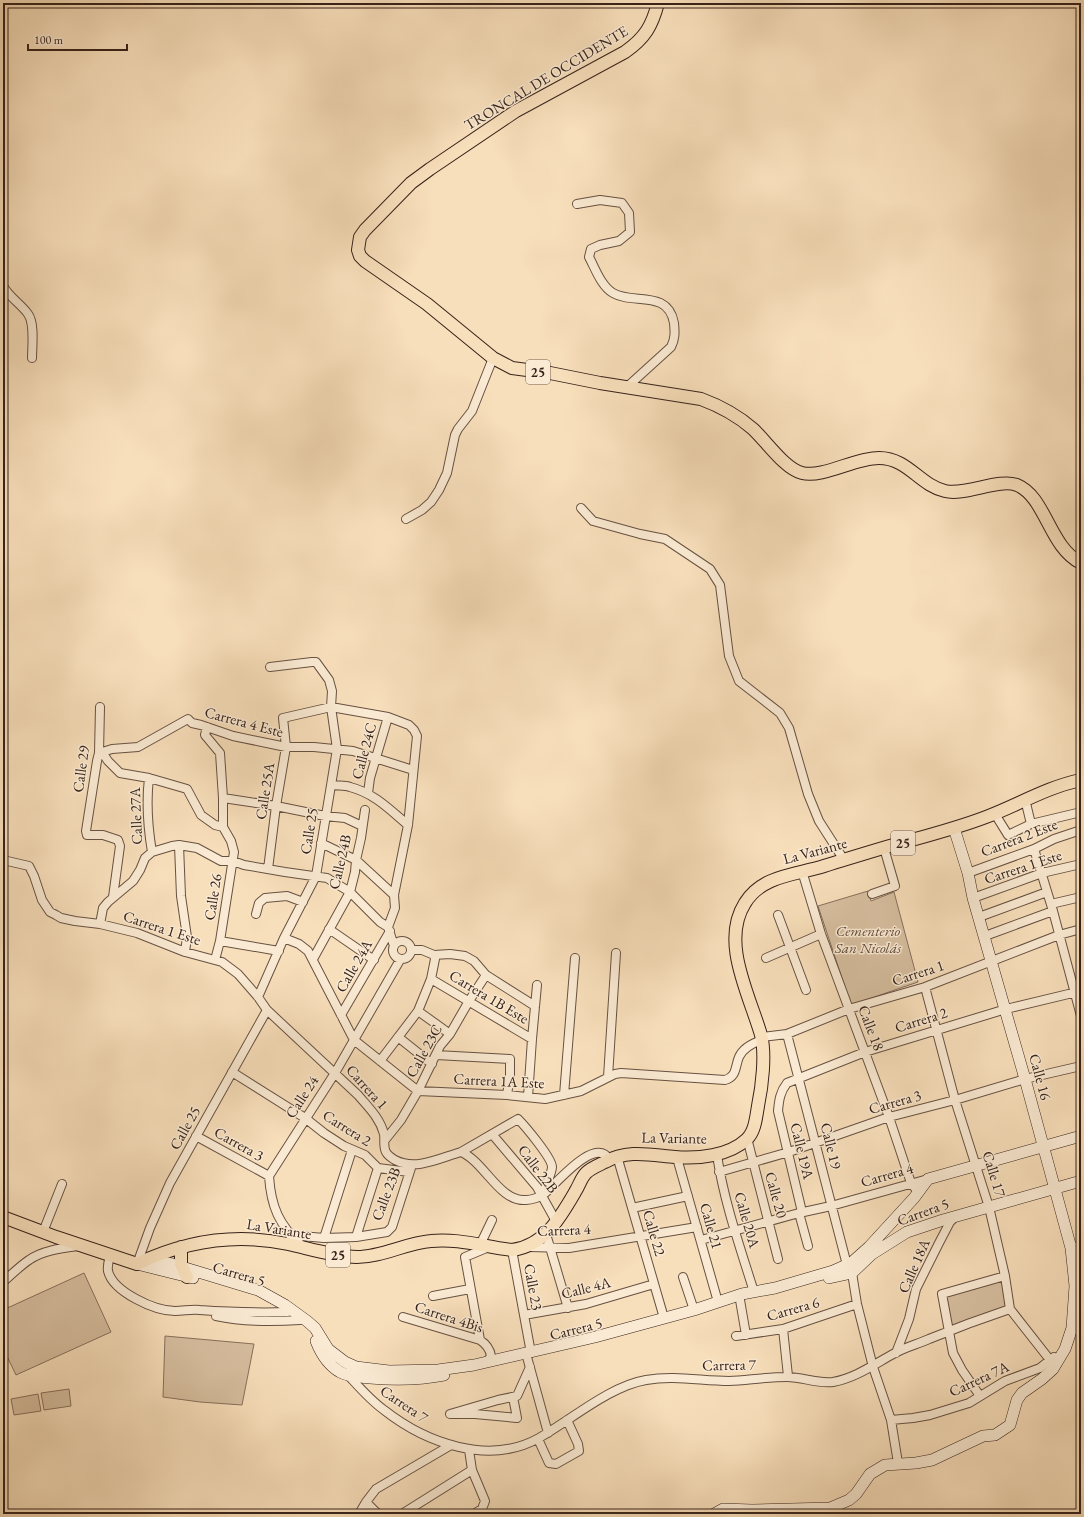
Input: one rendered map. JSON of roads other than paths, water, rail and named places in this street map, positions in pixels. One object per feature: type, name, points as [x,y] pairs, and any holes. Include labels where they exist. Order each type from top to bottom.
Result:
[{"type":"main road","name":"TRONCAL DE OCCIDENTE","points":[[658,3],[648,31],[625,52],[516,111],[430,169],[406,188],[360,237],[358,250],[360,256],[428,304],[492,358],[512,368],[550,373],[701,400],[728,410],[740,418],[790,466],[802,473],[819,473],[868,458],[886,458],[902,463],[931,486],[947,492],[958,492],[1006,484],[1017,485],[1029,494],[1037,504],[1063,549],[1069,556],[1081,563]]},
{"type":"main road","name":"La Variante","points":[[142,1262],[181,1247],[211,1240],[242,1239],[273,1241],[326,1253],[358,1257],[380,1254],[430,1241],[446,1240],[512,1250],[527,1247],[546,1234],[557,1223],[586,1173],[613,1158],[645,1153],[677,1158],[717,1155],[741,1144],[748,1138],[755,1125],[761,1094],[763,1062],[762,1038],[747,997],[736,950],[737,917],[746,901],[755,891],[769,882],[787,874],[821,867],[954,828],[995,814],[1025,799],[1064,784],[1081,780]]},
{"type":"main road","name":"Carrera 5","points":[[3,1217],[110,1256],[142,1262]]},
{"type":"main road","points":[[181,1247],[184,1272]]},
{"type":"street","points":[[577,204],[600,200],[622,203],[630,213],[630,232],[618,241],[600,245],[592,249],[589,257],[604,284],[612,292],[626,297],[659,302],[666,307],[673,318],[675,332],[671,347],[627,387]]},
{"type":"street","points":[[3,286],[8,294],[30,315],[32,328],[32,358]]},
{"type":"street","points":[[406,519],[422,510],[431,502],[439,490],[447,473],[455,435],[458,428],[472,411],[492,358]]},
{"type":"street","points":[[581,508],[593,521],[640,534],[665,539],[710,569],[720,585],[729,656],[739,681],[780,713],[789,728],[808,794],[819,821],[844,860]]},
{"type":"street","name":"Calle 25","points":[[258,997],[284,938],[316,876],[337,749],[329,680],[316,662],[270,667]]},
{"type":"street","name":"Calle 29","points":[[100,707],[101,752],[97,761],[86,831],[87,835],[103,835],[118,840],[120,846],[113,897]]},
{"type":"street","points":[[331,707],[388,717]]},
{"type":"street","name":"Calle 25A","points":[[268,869],[276,806],[286,747],[284,718],[331,707]]},
{"type":"street","name":"Calle 24A","points":[[341,1015],[374,960],[389,929],[395,908],[394,895],[408,825],[417,736],[409,725],[388,717]]},
{"type":"street","name":"Calle 24C","points":[[368,793],[370,778],[388,717]]},
{"type":"street","name":"Carrera 4 Este","points":[[101,752],[112,749],[138,747],[188,719],[192,723],[207,726],[233,736],[286,747],[314,747],[353,751],[413,770]]},
{"type":"street","points":[[207,726],[205,735],[220,753],[223,827],[232,841],[234,852],[233,861]]},
{"type":"street","points":[[101,752],[120,773],[149,778],[188,789],[201,815],[215,825],[223,827]]},
{"type":"street","name":"Calle 27A","points":[[149,778],[146,797],[149,837],[152,852]]},
{"type":"street","points":[[332,785],[349,786],[368,793],[384,804],[408,825]]},
{"type":"street","points":[[223,798],[276,806],[325,816],[345,818],[362,826]]},
{"type":"street","points":[[1025,799],[1031,824]]},
{"type":"street","name":"Calle 24B","points":[[313,959],[350,892],[355,872],[365,810]]},
{"type":"street","points":[[995,814],[1008,835],[1031,824],[1077,813]]},
{"type":"street","name":"Calle 16","points":[[714,1514],[723,1509],[752,1510],[830,1508],[850,1500],[856,1494],[864,1480],[877,1468],[898,1463],[932,1460],[983,1436],[995,1434],[1004,1430],[1010,1425],[1017,1400],[1022,1393],[1042,1379],[1052,1369],[1055,1360],[1073,1333],[1076,1286],[1076,1246],[1054,1188],[1006,1009],[954,828]]},
{"type":"street","name":"Carrera 2 Este","points":[[968,873],[1081,830]]},
{"type":"street","points":[[321,843],[356,860],[394,895]]},
{"type":"street","points":[[179,845],[181,896],[187,937],[185,952]]},
{"type":"street","points":[[100,924],[102,908],[133,881],[145,858],[152,852],[179,845],[197,848],[221,861],[233,861],[244,865],[327,878],[350,892],[389,929],[395,956],[400,960],[410,956],[412,950],[410,944],[406,942],[398,942],[394,946]]},
{"type":"street","points":[[872,894],[895,886],[884,848]]},
{"type":"street","points":[[1034,849],[1059,935],[1078,992],[1081,1016]]},
{"type":"street","name":"Carrera 1 Este","points":[[3,860],[29,866],[42,900],[50,912],[60,918],[100,924],[137,933],[185,952],[214,960]]},
{"type":"street","name":"Calle 26","points":[[214,960],[220,941],[233,861]]},
{"type":"street","name":"Carrera 1 Este","points":[[973,898],[1042,873],[1081,864]]},
{"type":"street","name":"Calle 18","points":[[802,871],[821,934],[914,1187]]},
{"type":"street","points":[[979,917],[1047,892]]},
{"type":"street","points":[[256,914],[259,903],[265,898],[287,896],[302,902]]},
{"type":"street","points":[[984,936],[1081,897]]},
{"type":"street","points":[[778,915],[806,990]]},
{"type":"street","points":[[329,929],[374,960]]},
{"type":"street","name":"Carrera 1","points":[[762,1038],[787,1034],[849,1009],[925,987],[1059,935],[1081,929]]},
{"type":"street","points":[[766,958],[821,934]]},
{"type":"street","points":[[284,938],[299,944],[308,951],[354,1040],[418,1091]]},
{"type":"street","points":[[220,941],[279,950]]},
{"type":"street","points":[[412,950],[422,950],[434,954],[465,956],[474,961],[486,975],[535,1006]]},
{"type":"street","points":[[608,1077],[616,953]]},
{"type":"street","points":[[380,1061],[418,1011],[431,979],[436,959],[434,954]]},
{"type":"street","points":[[564,1095],[576,958]]},
{"type":"street","name":"Carrera 1","points":[[214,960],[230,967],[258,997],[267,1010],[358,1095],[380,1122],[385,1140],[385,1151],[389,1156],[411,1168]]},
{"type":"street","name":"Calle 24","points":[[269,1176],[335,1073],[400,960]]},
{"type":"street","name":"Calle 23C","points":[[385,1140],[401,1120],[418,1091],[440,1046],[450,1034],[486,975]]},
{"type":"street","name":"Carrera 1B Este","points":[[431,979],[532,1039]]},
{"type":"street","points":[[528,1097],[537,985]]},
{"type":"street","name":"Calle 17","points":[[925,987],[955,1100],[977,1165],[989,1208],[1005,1276],[1010,1309],[1055,1360]]},
{"type":"street","name":"Carrera 2","points":[[780,1095],[783,1088],[787,1084],[798,1078],[865,1052],[1006,1009],[1078,992]]},
{"type":"street","name":"Calle 25","points":[[142,1262],[150,1228],[170,1183],[267,1010]]},
{"type":"street","points":[[418,1011],[450,1034]]},
{"type":"street","name":"Calle 19","points":[[787,1034],[873,1366],[891,1420],[898,1463]]},
{"type":"street","points":[[398,1037],[432,1064]]},
{"type":"street","name":"Carrera 1A Este","points":[[418,1091],[507,1095],[545,1099],[591,1087],[608,1077],[621,1073],[725,1080],[729,1079],[736,1071],[739,1058],[743,1051],[762,1038]]},
{"type":"street","name":"Carrera 1A Este","points":[[436,1055],[510,1059],[510,1075],[507,1095]]},
{"type":"street","name":"Carrera 3","points":[[719,1172],[816,1143],[889,1117],[955,1100],[1025,1079],[1081,1066]]},
{"type":"street","name":"Carrera 2","points":[[232,1072],[305,1118],[324,1133],[352,1150],[366,1155],[378,1168],[411,1168]]},
{"type":"street","name":"Calle 19A","points":[[780,1095],[778,1111],[808,1246]]},
{"type":"street","points":[[411,1168],[461,1152],[518,1119],[540,1146],[552,1167],[542,1195]]},
{"type":"street","name":"Calle 22B","points":[[492,1134],[523,1169],[542,1195],[557,1223]]},
{"type":"street","name":"Carrera 3","points":[[196,1136],[269,1176]]},
{"type":"street","name":"Carrera 4","points":[[928,1179],[1081,1136]]},
{"type":"street","name":"Calle 20","points":[[748,1138],[778,1259]]},
{"type":"street","points":[[324,1238],[352,1150]]},
{"type":"street","points":[[461,1152],[470,1156],[504,1192],[513,1198],[526,1200],[542,1195],[579,1162],[592,1153],[602,1152],[613,1158]]},
{"type":"street","name":"Calle 20A","points":[[717,1155],[719,1172],[734,1231],[754,1292]]},
{"type":"street","name":"Calle 22","points":[[613,1158],[632,1208],[664,1318]]},
{"type":"street","name":"Calle 21","points":[[677,1158],[718,1302]]},
{"type":"street","points":[[290,1235],[324,1238],[356,1237],[378,1168]]},
{"type":"street","name":"Calle 23B","points":[[356,1237],[387,1232],[392,1227],[411,1168]]},
{"type":"street","points":[[269,1176],[270,1192],[274,1208],[290,1235],[304,1248]]},
{"type":"street","name":"Carrera 5","points":[[142,1262],[258,1290],[285,1304],[307,1320],[315,1328],[328,1349],[345,1362],[356,1366],[389,1371],[438,1370],[487,1362],[529,1359],[595,1337],[718,1302],[775,1288],[833,1271],[849,1269],[914,1198],[914,1187],[928,1179]]},
{"type":"street","name":"Carrera 5","points":[[184,1272],[247,1291],[267,1299],[288,1312],[305,1325],[325,1358],[341,1373],[392,1380],[431,1378],[529,1359],[740,1300],[819,1280],[849,1269],[907,1232],[956,1216],[1081,1181]]},
{"type":"street","points":[[42,1232],[62,1184]]},
{"type":"street","name":"Carrera 4","points":[[700,1240],[800,1213],[914,1187]]},
{"type":"street","points":[[632,1208],[688,1196]]},
{"type":"street","name":"Calle 18A","points":[[896,1352],[909,1319],[919,1283],[950,1222],[956,1216]]},
{"type":"street","points":[[487,1362],[491,1356],[483,1342],[470,1289],[465,1257],[485,1246],[492,1220]]},
{"type":"street","name":"Carrera 4","points":[[527,1247],[550,1246],[569,1248],[697,1227]]},
{"type":"street","points":[[546,1234],[568,1308]]},
{"type":"street","points":[[3,1282],[36,1256],[58,1249],[87,1247]]},
{"type":"street","name":"Calle 23","points":[[512,1250],[524,1315],[529,1359],[548,1432]]},
{"type":"street","points":[[110,1256],[108,1271],[112,1279],[130,1296],[152,1307],[176,1311],[190,1309],[243,1313],[288,1312]]},
{"type":"street","points":[[980,1396],[952,1353],[942,1294],[1005,1276]]},
{"type":"street","points":[[684,1277],[694,1310]]},
{"type":"street","name":"Calle 4A","points":[[524,1315],[586,1304],[654,1284]]},
{"type":"street","points":[[433,1296],[470,1289]]},
{"type":"street","points":[[740,1300],[746,1335]]},
{"type":"street","name":"Carrera 6","points":[[736,1336],[783,1329],[857,1304]]},
{"type":"street","points":[[190,1309],[217,1317],[244,1320],[272,1322],[300,1320]]},
{"type":"street","name":"Carrera 7","points":[[348,1375],[365,1394],[405,1425],[451,1445],[469,1450],[494,1452],[526,1444],[538,1439],[567,1420],[622,1388],[634,1383],[648,1380],[687,1378],[730,1381],[788,1376],[815,1382],[832,1382],[842,1380],[873,1366],[896,1352],[961,1326],[1010,1309]]},
{"type":"street","name":"Carrera 4Bis","points":[[403,1317],[483,1342]]},
{"type":"street","points":[[783,1329],[788,1376]]},
{"type":"street","points":[[514,1397],[517,1418],[475,1414],[450,1414],[498,1400],[518,1396],[529,1359]]},
{"type":"street","name":"Carrera 7A","points":[[891,1420],[930,1415],[969,1403],[1005,1381],[1040,1368],[1055,1360]]},
{"type":"street","points":[[538,1439],[550,1463],[553,1465],[579,1451],[567,1420]]},
{"type":"street","points":[[359,1514],[366,1502],[376,1490],[451,1445]]},
{"type":"street","points":[[469,1450],[472,1470],[484,1498],[482,1509],[474,1514]]},
{"type":"street","points":[[402,1514],[472,1470]]},
{"type":"street","points":[[366,1502],[378,1514]]},
{"type":"park label","name":"Cementerio San Nicolás","points":[[868,940]]}]
